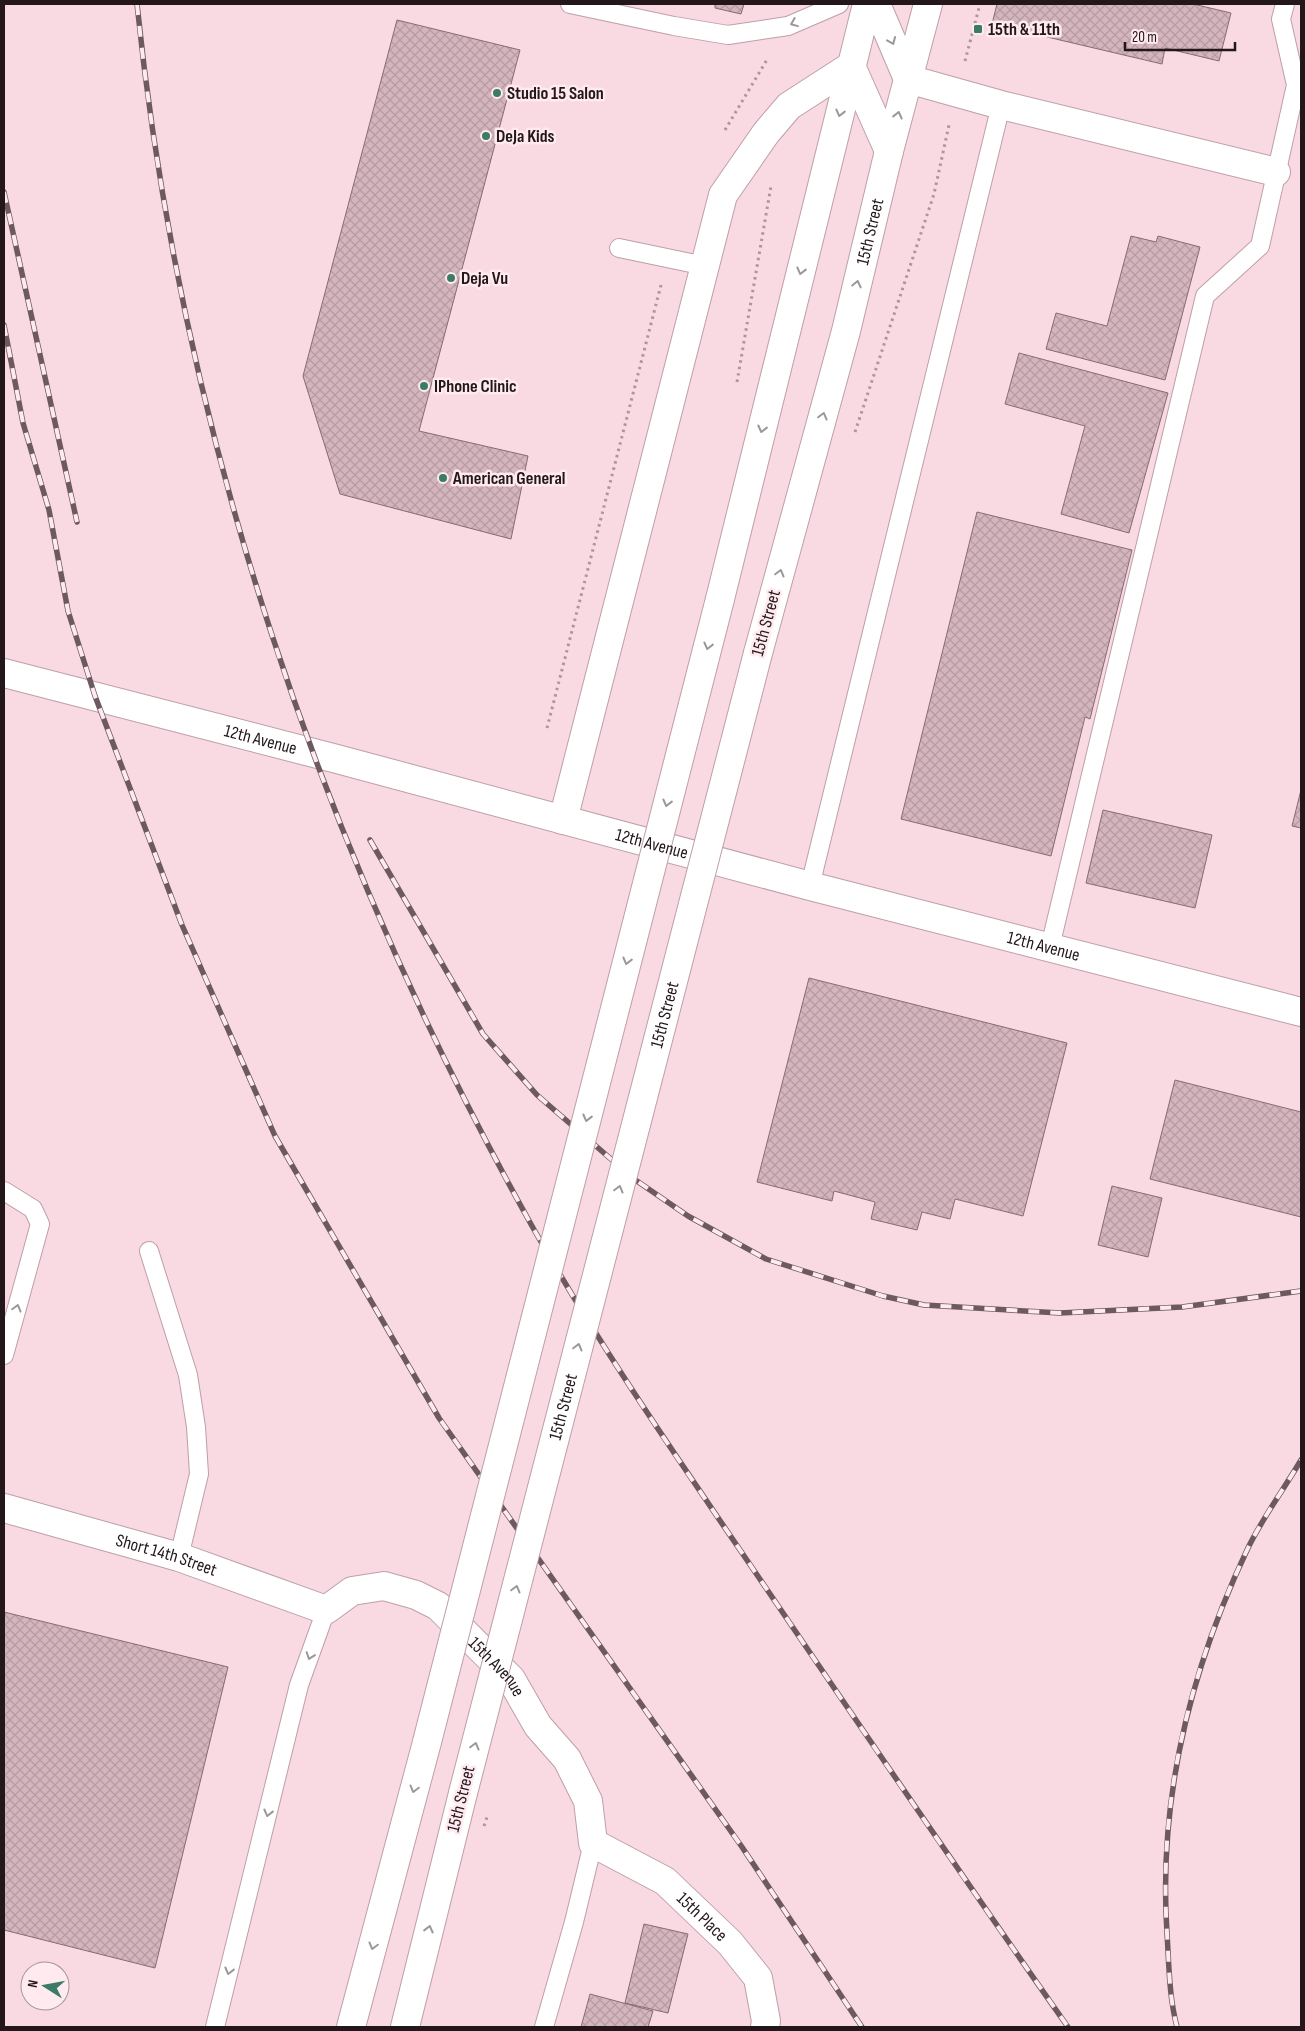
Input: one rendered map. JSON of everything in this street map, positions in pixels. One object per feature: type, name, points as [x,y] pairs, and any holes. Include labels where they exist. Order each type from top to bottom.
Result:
[{"type":"main road","points":[[351,2027],[427,1742],[720,599],[866,4]]},
{"type":"main road","points":[[876,4],[908,79],[1001,105],[1276,172]]},
{"type":"main road","name":"15th Street","points":[[405,2027],[462,1793],[758,654],[846,331],[889,151],[928,4]]},
{"type":"main road","points":[[851,66],[889,151]]},
{"type":"main road","points":[[563,820],[723,195],[766,133],[789,106],[851,66]]},
{"type":"main road","name":"12th Avenue","points":[[4,672],[810,886],[1301,1012]]},
{"type":"main road","name":"Short 14th Street","points":[[4,1508],[179,1557],[326,1610]]},
{"type":"main road","name":"15th Avenue","points":[[326,1610],[352,1591],[384,1586],[416,1595],[438,1606],[511,1679],[538,1726],[567,1759],[588,1801],[593,1843]]},
{"type":"main road","name":"15th Place","points":[[593,1843],[665,1881],[730,1943],[758,1978],[766,2021],[765,2027]]},
{"type":"lane","points":[[570,4],[674,26],[728,35],[788,26],[839,4]]},
{"type":"lane","points":[[1050,947],[1205,296],[1260,246],[1296,85],[1281,19],[1285,4]]},
{"type":"lane","points":[[810,886],[1001,105]]},
{"type":"lane","points":[[619,248],[705,266]]},
{"type":"lane","points":[[4,1191],[33,1208],[40,1224],[4,1355]]},
{"type":"lane","points":[[149,1250],[188,1375],[196,1427],[199,1474],[179,1557]]},
{"type":"lane","points":[[216,2027],[299,1685],[326,1610]]},
{"type":"lane","points":[[544,2027],[574,1922],[593,1843]]},
{"type":"path","points":[[853,438],[934,194],[956,93],[980,4]]},
{"type":"path","points":[[736,389],[772,183]]},
{"type":"building","points":[[715,4],[744,4],[741,14],[715,8]]},
{"type":"building","points":[[997,4],[1193,4],[1231,13],[1219,61],[1165,48],[1162,64],[992,24]]},
{"type":"building","points":[[397,20],[520,50],[419,431],[528,456],[511,539],[340,494],[303,376]]},
{"type":"building","points":[[1131,236],[1156,242],[1158,236],[1200,247],[1165,380],[1046,349],[1056,313],[1107,326]]},
{"type":"building","points":[[1019,353],[1168,393],[1129,533],[1061,514],[1085,426],[1005,404]]},
{"type":"building","points":[[977,512],[1132,550],[1090,719],[1085,717],[1051,856],[901,819]]},
{"type":"building","points":[[1301,790],[1301,828],[1292,826]]},
{"type":"building","points":[[1103,810],[1212,835],[1195,908],[1086,883]]},
{"type":"building","points":[[809,978],[1067,1043],[1023,1216],[955,1199],[950,1219],[922,1212],[917,1230],[871,1219],[875,1202],[834,1191],[832,1201],[757,1182]]},
{"type":"building","points":[[1175,1080],[1301,1112],[1301,1217],[1150,1179]]},
{"type":"building","points":[[1112,1186],[1162,1198],[1148,1257],[1098,1245]]},
{"type":"building","points":[[4,1612],[228,1667],[155,1968],[4,1930]]},
{"type":"building","points":[[644,1924],[688,1934],[668,2013],[625,2003]]},
{"type":"building","points":[[590,1994],[653,2011],[648,2027],[581,2027]]},
{"type":"railway","points":[[137,4],[158,165],[188,324],[226,480],[272,635],[326,787],[387,936],[456,1083],[532,1226],[615,1364],[916,1808],[1068,2027]]},
{"type":"railway","points":[[4,192],[77,522]]},
{"type":"railway","points":[[4,325],[23,423],[49,510],[68,611],[95,696],[182,925],[275,1136],[439,1418],[742,1847],[862,2027]]},
{"type":"railway","points":[[370,840],[483,1034],[537,1095],[634,1179],[688,1216],[766,1259],[883,1296],[924,1305],[1060,1313],[1182,1307],[1301,1291]]},
{"type":"railway","points":[[1177,2027],[1170,1981],[1166,1882],[1173,1784],[1182,1735],[1210,1640],[1227,1594],[1254,1537],[1301,1460]]},
{"type":"place","name":"15th & 11th","points":[[978,29]]},
{"type":"place","name":"Studio 15 Salon","points":[[497,93]]},
{"type":"place","name":"DeJa Kids","points":[[486,136]]},
{"type":"place","name":"Deja Vu","points":[[451,278]]},
{"type":"place","name":"IPhone Clinic","points":[[424,386]]},
{"type":"place","name":"American General","points":[[443,478]]}]
